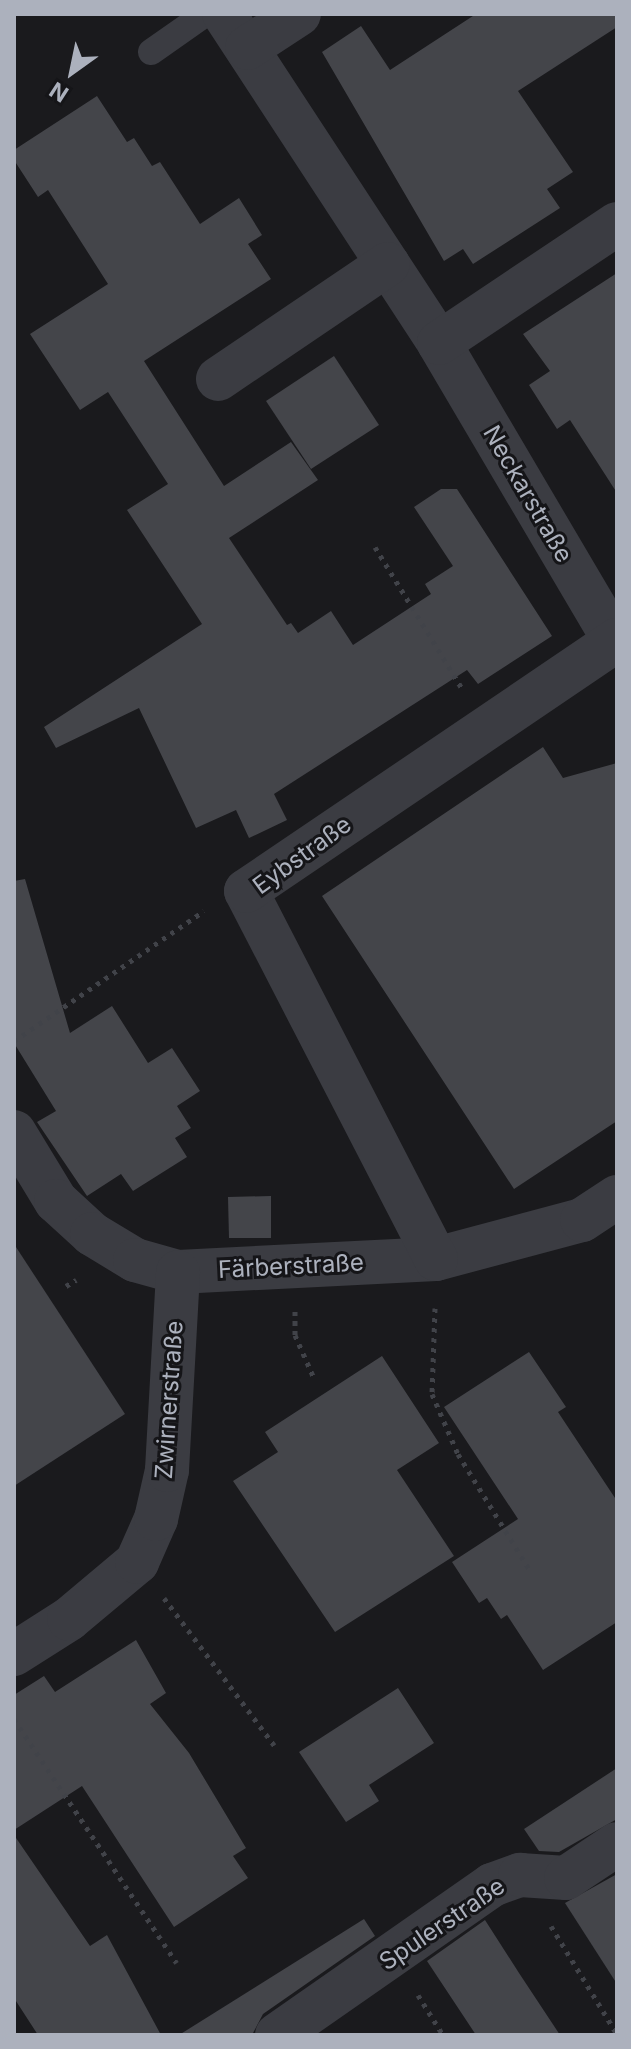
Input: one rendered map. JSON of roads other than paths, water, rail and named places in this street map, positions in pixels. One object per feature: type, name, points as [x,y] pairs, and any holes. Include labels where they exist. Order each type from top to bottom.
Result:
[{"type":"street","name":"Neckarstraße","points":[[299,14],[236,31],[439,343],[616,643]]},
{"type":"street","points":[[439,343],[617,224]]},
{"type":"street","points":[[218,379],[388,264]]},
{"type":"street","name":"Eybstraße","points":[[436,1259],[246,891],[616,643]]},
{"type":"street","name":"Färberstraße","points":[[14,1132],[56,1201],[92,1234],[135,1260],[178,1272],[436,1259],[582,1220],[617,1197]]},
{"type":"street","name":"Zwirnerstraße","points":[[14,1654],[69,1619],[137,1562],[156,1519],[167,1470],[178,1272]]},
{"type":"street","name":"Spulerstraße","points":[[277,2035],[492,1885],[520,1875],[566,1878],[617,1844]]},
{"type":"lane","points":[[151,52],[205,14]]}]
